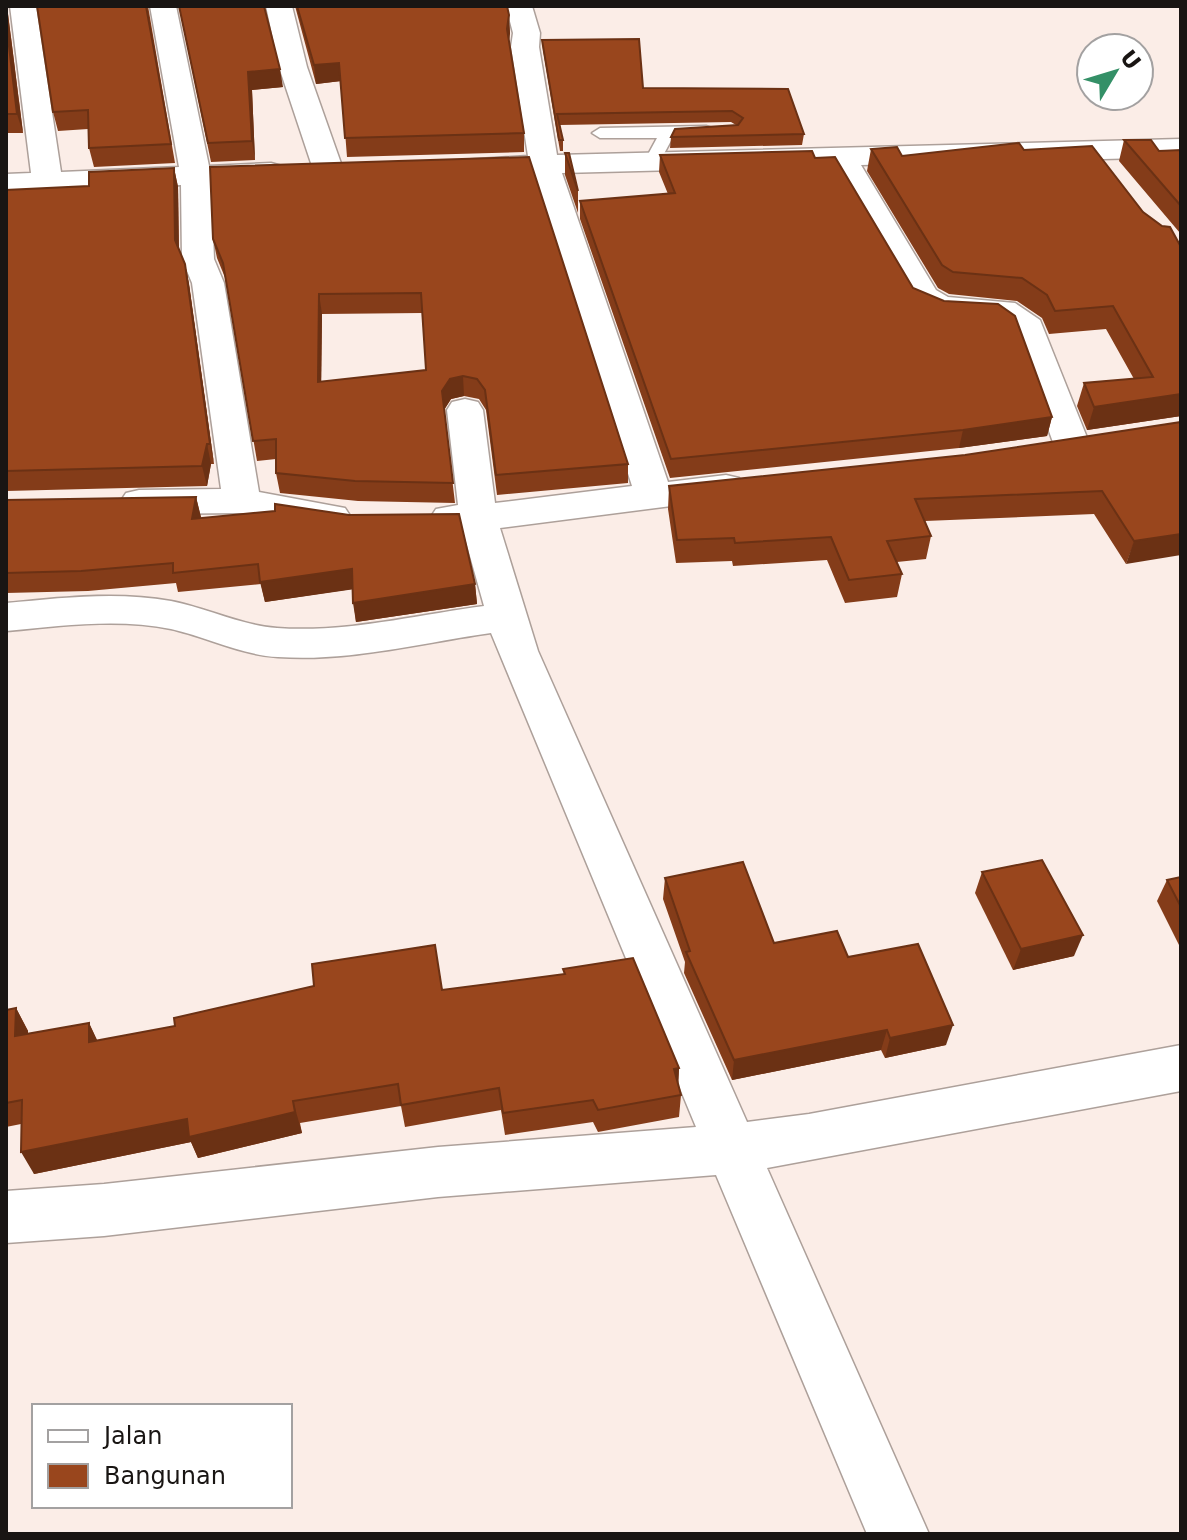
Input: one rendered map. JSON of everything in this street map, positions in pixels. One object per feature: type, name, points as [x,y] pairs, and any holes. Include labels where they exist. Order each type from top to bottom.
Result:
[{"type":"street","points":[[23,6],[47,179]]},
{"type":"street","points":[[163,6],[196,175],[198,259],[208,283],[242,501]]},
{"type":"street","points":[[279,6],[293,67],[328,169]]},
{"type":"street","points":[[519,6],[518,12],[528,29],[525,47],[544,165],[654,495]]},
{"type":"street","points":[[436,167],[1181,148]]},
{"type":"street","points":[[1092,149],[1114,181]]},
{"type":"street","points":[[841,157],[923,296],[941,306],[1003,310],[1028,327],[1073,446]]},
{"type":"street","points":[[6,183],[359,169]]},
{"type":"street","points":[[465,410],[478,518],[517,651],[898,1534]]},
{"type":"street","points":[[415,518],[478,518],[760,483]]},
{"type":"street","points":[[98,505],[142,501],[242,501],[310,515],[368,519]]},
{"type":"street","points":[[6,617],[106,607],[171,615],[229,633],[279,643],[343,641],[507,617]]},
{"type":"street","points":[[6,1217],[104,1210],[438,1172],[731,1149],[809,1138],[1181,1068]]},
{"type":"lane","points":[[600,133],[715,130]]},
{"type":"lane","points":[[653,160],[668,133]]},
{"type":"building","points":[[37,6],[146,6],[171,144],[89,148],[88,110],[53,112]]},
{"type":"building","points":[[179,6],[264,6],[280,69],[248,72],[252,141],[208,143]]},
{"type":"building","points":[[297,6],[507,6],[507,29],[524,133],[345,138],[339,63],[314,65]]},
{"type":"building","points":[[6,21],[17,114],[6,114]]},
{"type":"building","points":[[639,39],[643,88],[788,89],[804,134],[671,137],[675,129],[738,125],[743,118],[732,111],[557,114],[563,140],[559,140],[542,40]]},
{"type":"building","points":[[1124,140],[1151,140],[1159,151],[1181,150],[1181,206]]},
{"type":"building","points":[[1019,143],[1024,150],[1092,146],[1143,212],[1162,226],[1170,227],[1181,247],[1181,394],[1094,407],[1084,383],[1153,377],[1113,306],[1055,311],[1047,295],[1022,278],[953,272],[942,265],[871,149],[897,147],[902,156]]},
{"type":"building","points":[[812,151],[815,158],[835,157],[913,288],[944,301],[998,304],[1015,316],[1052,417],[963,430],[671,459],[580,201],[675,193],[660,155]]},
{"type":"building","points":[[565,153],[569,153],[578,191]]},
{"type":"building","points":[[529,157],[628,464],[496,475],[485,390],[477,379],[463,376],[450,379],[442,391],[453,483],[355,481],[276,473],[276,439],[253,441],[223,263],[213,239],[210,167]],"holes":[[[421,293],[426,370],[318,382],[319,294]]]},
{"type":"building","points":[[174,168],[175,240],[185,264],[210,444],[207,444],[202,466],[6,471],[6,190],[89,186],[89,172]]},
{"type":"building","points":[[1181,422],[1181,534],[1134,541],[1102,491],[915,499],[931,536],[887,541],[902,574],[849,580],[831,537],[735,543],[734,538],[677,540],[669,486],[965,455]]},
{"type":"building","points":[[196,497],[192,519],[275,511],[275,504],[349,515],[459,514],[475,584],[353,603],[352,569],[260,582],[258,564],[173,573],[173,563],[81,571],[6,573],[6,500]]},
{"type":"building","points":[[1042,860],[1083,935],[1021,949],[982,872]]},
{"type":"building","points":[[743,862],[774,943],[837,931],[848,957],[918,944],[953,1025],[890,1038],[887,1030],[734,1060],[686,952],[690,951],[665,878]]},
{"type":"building","points":[[1181,877],[1181,907],[1167,880]]},
{"type":"building","points":[[435,945],[442,990],[565,974],[563,969],[633,958],[679,1068],[674,1069],[681,1095],[598,1110],[593,1100],[503,1113],[499,1088],[401,1105],[398,1084],[293,1101],[295,1112],[189,1137],[187,1119],[21,1152],[22,1100],[6,1103],[6,1010],[16,1008],[15,1036],[89,1023],[89,1042],[175,1026],[174,1018],[314,986],[312,964]]}]
